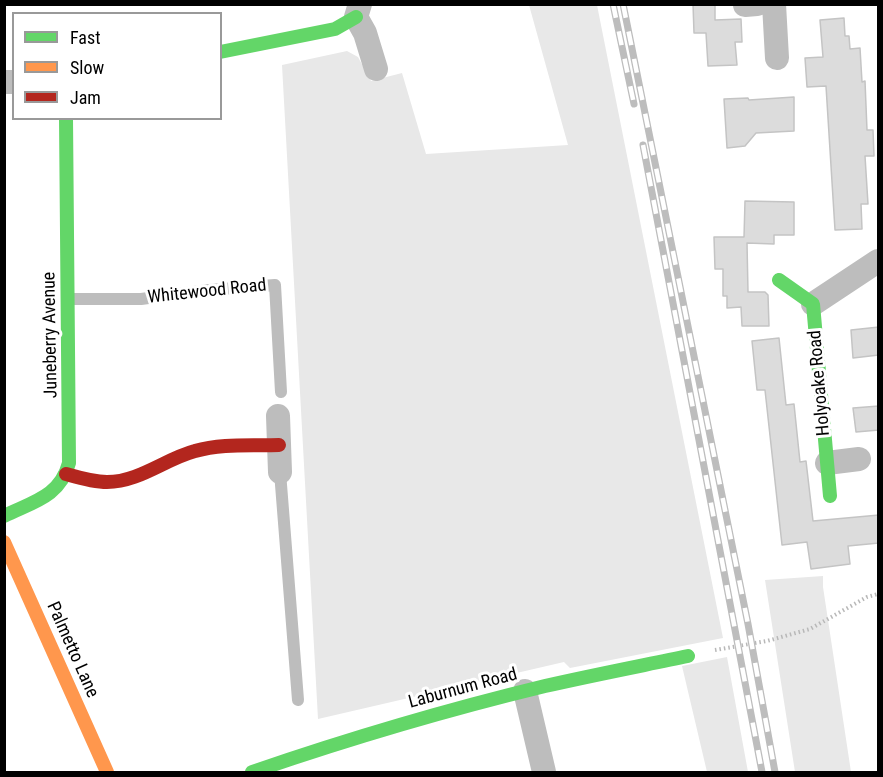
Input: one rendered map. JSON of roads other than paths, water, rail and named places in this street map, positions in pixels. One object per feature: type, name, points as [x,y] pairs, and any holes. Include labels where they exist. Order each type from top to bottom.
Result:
[{"type":"street","points":[[744,5],[757,4]]},
{"type":"street","points":[[774,4],[777,58]]},
{"type":"street","points":[[222,52],[335,29],[348,24],[358,10]]},
{"type":"street","points":[[358,10],[376,69]]},
{"type":"street","name":"Juneberry Avenue","points":[[66,120],[70,454],[66,474]]},
{"type":"street","name":"Holyoake Road","points":[[813,304],[879,261]]},
{"type":"street","name":"Holyoake Road","points":[[779,280],[813,304],[830,496]]},
{"type":"street","points":[[278,416],[280,472]]},
{"type":"street","points":[[4,516],[54,490],[61,484],[66,474],[92,481],[110,482],[129,479],[197,450],[279,445]]},
{"type":"street","name":"Holyoake Road","points":[[827,462],[859,459]]},
{"type":"street","name":"Palmetto Lane","points":[[4,542],[107,772]]},
{"type":"street","name":"Laburnum Road","points":[[252,772],[314,750],[431,716],[525,691],[688,656]]},
{"type":"street","points":[[525,691],[544,772]]},
{"type":"lane","name":"Whitewood Road","points":[[68,299],[141,299],[209,290],[275,285],[281,392]]},
{"type":"lane","points":[[280,472],[298,699]]},
{"type":"railway","points":[[613,4],[634,104]]},
{"type":"railway","points":[[623,4],[748,624],[775,772]]},
{"type":"railway","points":[[643,145],[762,772]]}]
